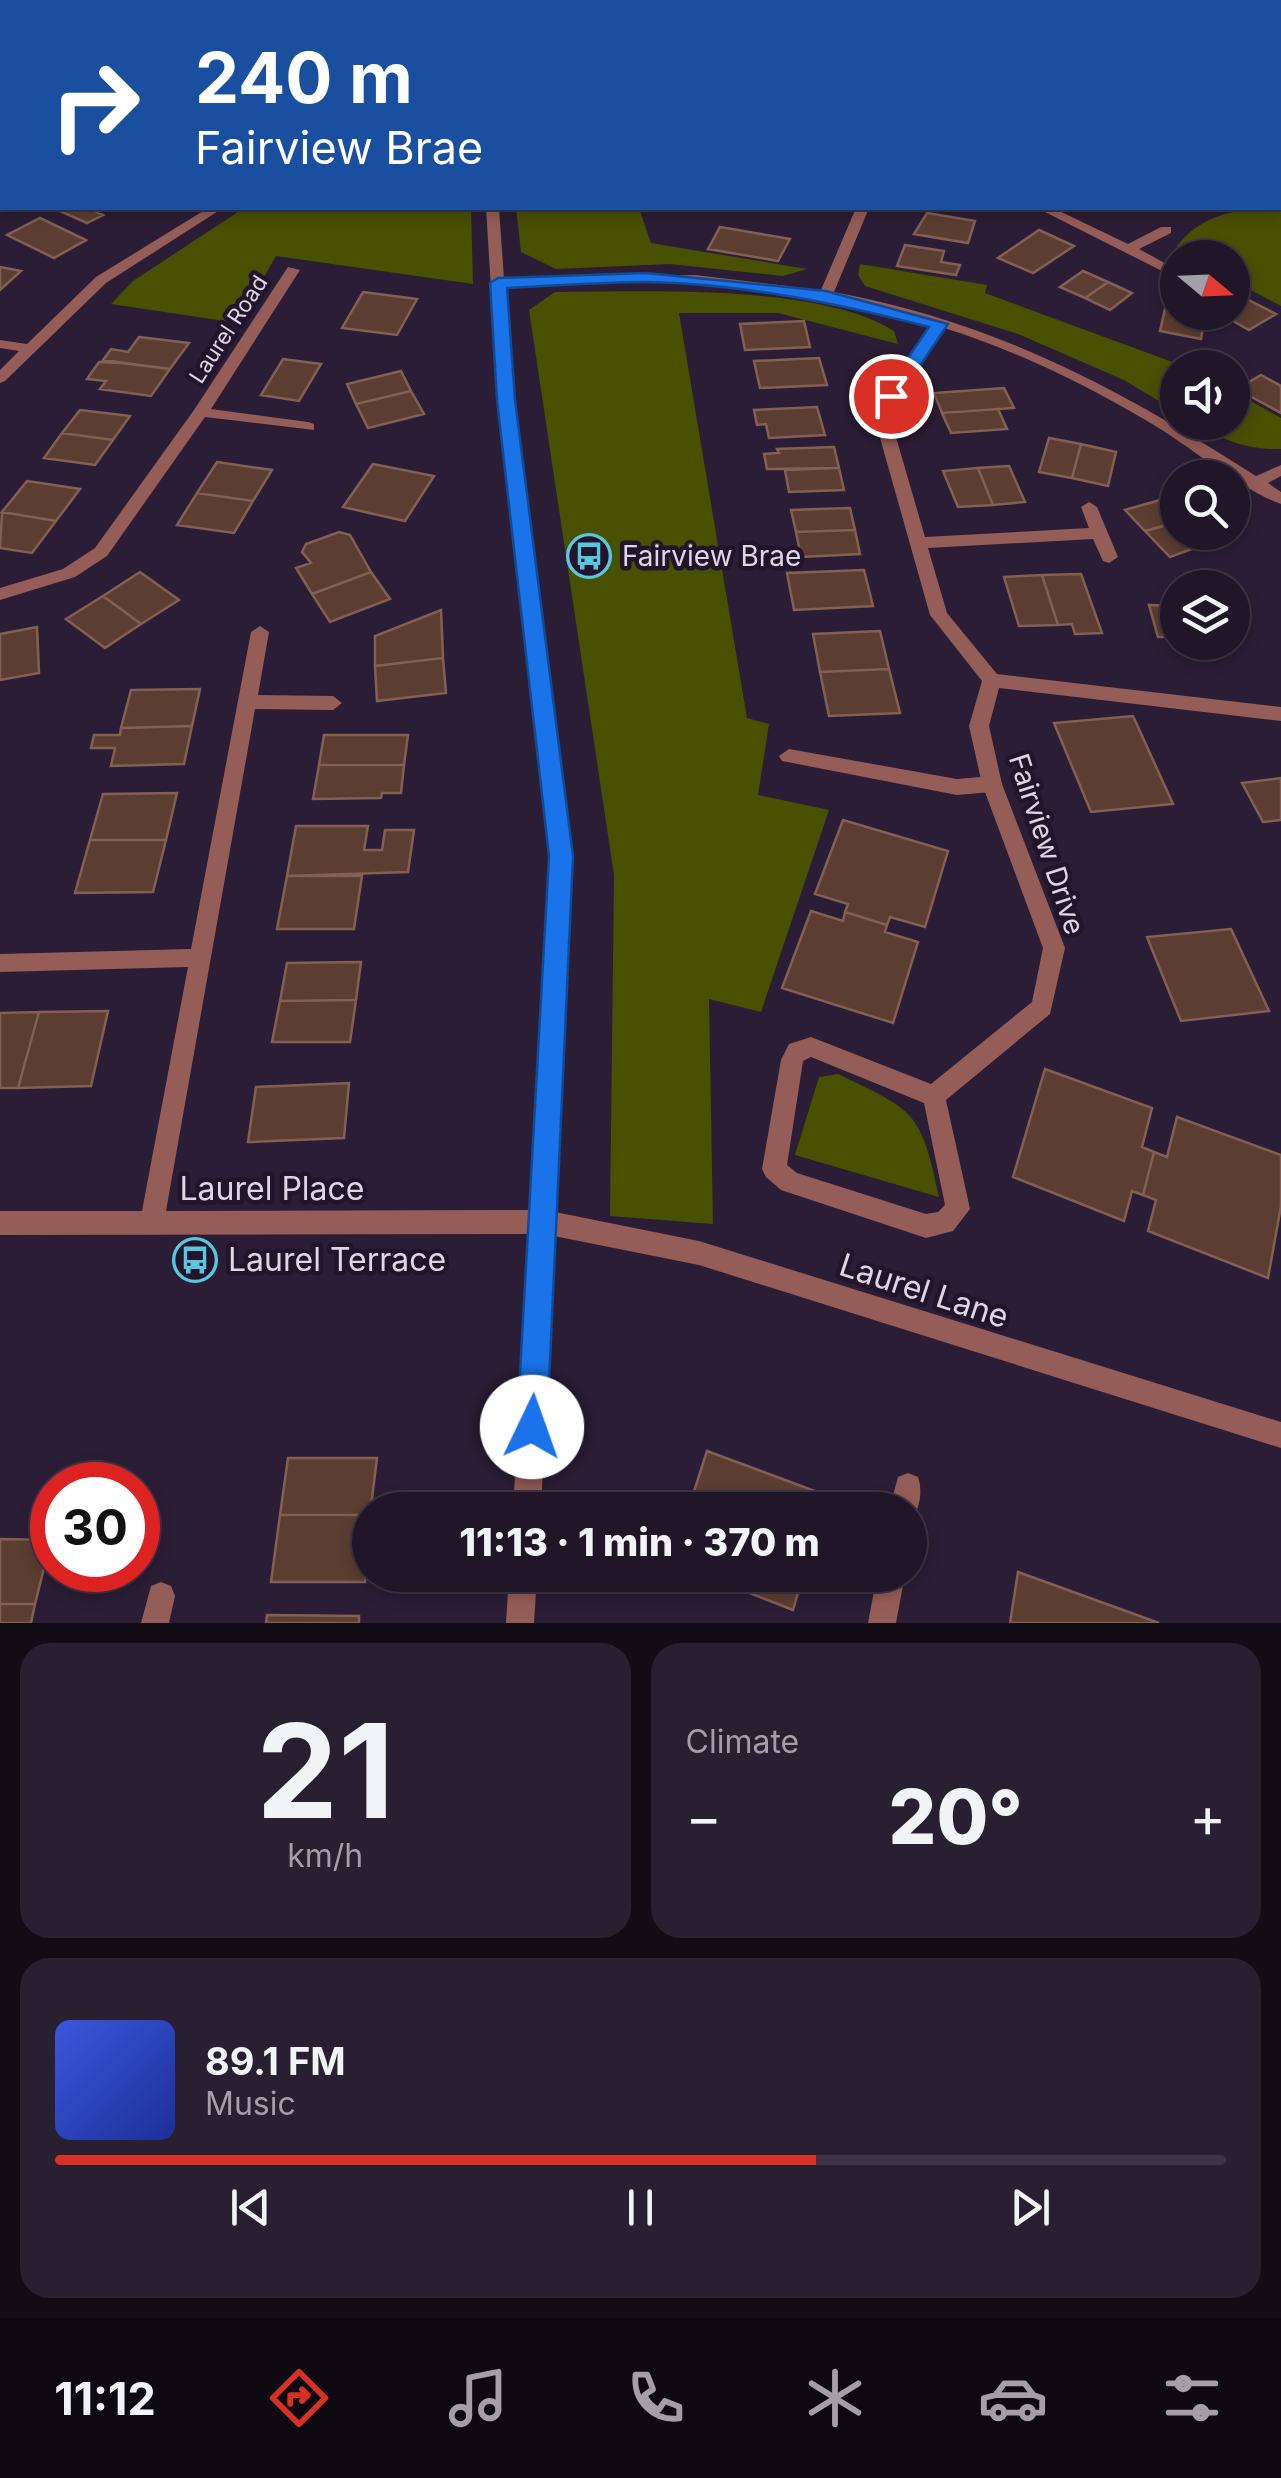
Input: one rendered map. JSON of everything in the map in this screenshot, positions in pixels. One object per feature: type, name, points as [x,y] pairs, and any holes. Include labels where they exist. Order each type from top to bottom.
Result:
[{"type":"street","points":[[0,378],[26,348],[101,280],[213,210]]},
{"type":"street","points":[[492,210],[506,400],[561,856],[528,1492]]},
{"type":"street","points":[[826,296],[863,210]]},
{"type":"street","points":[[1048,210],[1160,265]]},
{"type":"street","points":[[1129,249],[1166,230]]},
{"type":"street","name":"Laurel Road","points":[[0,594],[69,573],[101,552],[201,412],[294,270]]},
{"type":"street","points":[[498,283],[646,278],[826,296],[940,324],[1003,344],[1149,413],[1281,499]]},
{"type":"street","points":[[940,324],[881,414],[939,615],[992,680],[1281,714]]},
{"type":"street","points":[[0,344],[26,348]]},
{"type":"street","name":"Laurel Road","points":[[201,412],[308,427]]},
{"type":"street","points":[[1255,483],[1281,470]]},
{"type":"street","points":[[1089,507],[1109,557]]},
{"type":"street","points":[[919,543],[1099,532]]},
{"type":"street","points":[[152,1221],[260,632]]},
{"type":"street","name":"Fairview Drive","points":[[934,1096],[1042,1007],[1054,948],[992,784],[979,726],[992,680]]},
{"type":"street","points":[[247,702],[333,703]]},
{"type":"street","points":[[788,756],[957,786],[992,784]]},
{"type":"street","points":[[0,963],[198,958]]},
{"type":"street","points":[[812,1047],[934,1096],[958,1208],[944,1223],[926,1226],[790,1182],[774,1169],[792,1060],[797,1050],[812,1047]]},
{"type":"street","name":"Laurel Place","points":[[0,1223],[544,1222]]},
{"type":"street","name":"Laurel Lane","points":[[544,1222],[700,1253],[1281,1435]]},
{"type":"street","points":[[520,1623],[522,1592]]},
{"type":"street","points":[[882,1623],[888,1592]]},
{"type":"green space","points":[[241,210],[471,210],[473,284],[276,256],[238,323],[111,304],[133,281]]},
{"type":"green space","points":[[516,210],[640,210],[651,243],[807,269],[783,276],[670,264],[556,269],[521,252]]},
{"type":"green space","points":[[1244,210],[1281,210],[1281,306],[1250,290],[1250,240],[1182,240],[1198,226]]},
{"type":"green space","points":[[860,264],[987,285],[985,293],[1160,357],[1160,402],[1124,380],[1018,334],[865,286],[858,275]]},
{"type":"green space","points":[[555,292],[682,292],[777,298],[861,316],[894,331],[898,344],[778,313],[679,313],[747,718],[769,724],[758,795],[829,810],[761,1012],[709,999],[713,1224],[610,1216],[614,875],[529,310]]},
{"type":"green space","points":[[1250,401],[1281,418],[1281,449],[1229,440],[1250,440]]},
{"type":"green space","points":[[838,1074],[884,1097],[911,1117],[926,1147],[939,1197],[795,1155],[819,1077]]},
{"type":"building","points":[[102,210],[97,212],[103,215],[87,223],[62,212]]},
{"type":"building","points":[[927,213],[975,221],[968,243],[914,234]]},
{"type":"building","points":[[40,218],[86,240],[54,258],[7,235]]},
{"type":"building","points":[[720,227],[790,239],[778,261],[708,249]]},
{"type":"building","points":[[1039,230],[1074,246],[1033,273],[998,258]]},
{"type":"building","points":[[905,245],[944,251],[941,262],[960,265],[956,275],[897,266]]},
{"type":"building","points":[[0,267],[21,271],[0,290]]},
{"type":"building","points":[[1083,271],[1108,282],[1085,298],[1060,287]]},
{"type":"building","points":[[1108,282],[1132,293],[1110,310],[1085,298]]},
{"type":"building","points":[[363,292],[417,299],[397,335],[342,328]]},
{"type":"building","points":[[1250,301],[1276,314],[1250,329]]},
{"type":"building","points":[[804,321],[810,347],[745,350],[740,324]]},
{"type":"building","points":[[1160,330],[1203,330],[1201,339]]},
{"type":"building","points":[[139,337],[189,343],[170,369],[103,360],[111,349],[128,352]]},
{"type":"building","points":[[819,358],[827,385],[760,388],[754,361]]},
{"type":"building","points":[[283,359],[321,364],[299,401],[261,395]]},
{"type":"building","points":[[99,362],[170,369],[151,396],[100,389],[106,381],[87,379]]},
{"type":"building","points":[[401,371],[411,391],[356,404],[347,384]]},
{"type":"building","points":[[1261,375],[1281,386],[1281,413],[1250,396],[1250,381]]},
{"type":"building","points":[[1004,388],[1014,408],[942,413],[934,393]]},
{"type":"building","points":[[411,391],[424,414],[368,428],[356,404]]},
{"type":"building","points":[[817,407],[825,435],[769,438],[766,424],[757,425],[754,410]]},
{"type":"building","points":[[998,409],[1007,429],[951,433],[942,413]]},
{"type":"building","points":[[80,410],[130,416],[113,440],[62,433]]},
{"type":"building","points":[[62,433],[113,440],[95,465],[44,458]]},
{"type":"building","points":[[1049,438],[1081,444],[1072,478],[1039,472]]},
{"type":"building","points":[[1081,444],[1116,452],[1108,486],[1072,478]]},
{"type":"building","points":[[834,447],[839,468],[767,469],[764,454],[779,453],[777,449]]},
{"type":"building","points":[[217,462],[272,470],[253,501],[197,493]]},
{"type":"building","points":[[373,464],[434,476],[405,521],[343,507]]},
{"type":"building","points":[[1009,466],[1025,502],[993,505],[978,468]]},
{"type":"building","points":[[839,468],[844,490],[789,492],[785,470]]},
{"type":"building","points":[[978,468],[993,505],[958,507],[943,471]]},
{"type":"building","points":[[27,481],[80,489],[56,521],[2,512]]},
{"type":"building","points":[[197,493],[253,501],[234,533],[177,525]]},
{"type":"building","points":[[1160,500],[1160,527],[1145,531],[1125,510]]},
{"type":"building","points":[[850,508],[855,530],[796,532],[791,510]]},
{"type":"building","points":[[2,512],[56,521],[32,553],[0,548]]},
{"type":"building","points":[[1160,527],[1160,547],[1145,531]]},
{"type":"building","points":[[855,530],[860,554],[801,557],[796,532]]},
{"type":"building","points":[[339,532],[350,535],[371,572],[312,594],[296,568],[311,563],[302,552],[306,544]]},
{"type":"building","points":[[1163,550],[1189,550],[1170,557]]},
{"type":"building","points":[[864,570],[873,606],[794,610],[787,573]]},
{"type":"building","points":[[140,572],[179,600],[141,624],[103,596]]},
{"type":"building","points":[[371,572],[390,599],[330,622],[312,594]]},
{"type":"building","points":[[1081,574],[1102,633],[1075,634],[1072,624],[1058,625],[1042,575]]},
{"type":"building","points":[[1042,575],[1058,625],[1019,626],[1004,577]]},
{"type":"building","points":[[103,596],[141,624],[105,648],[66,619]]},
{"type":"building","points":[[1149,605],[1160,605],[1158,637]]},
{"type":"building","points":[[441,610],[443,658],[375,666],[375,636]]},
{"type":"building","points":[[37,627],[39,673],[0,680],[0,634]]},
{"type":"building","points":[[880,631],[889,669],[820,672],[813,634]]},
{"type":"building","points":[[443,658],[446,693],[377,701],[375,666]]},
{"type":"building","points":[[889,669],[900,713],[829,716],[820,672]]},
{"type":"building","points":[[200,689],[192,726],[121,728],[131,690]]},
{"type":"building","points":[[1133,716],[1173,804],[1091,812],[1054,723]]},
{"type":"building","points":[[192,726],[184,764],[111,766],[115,748],[91,748],[94,735],[120,735],[121,728]]},
{"type":"building","points":[[324,735],[408,735],[404,765],[319,765]]},
{"type":"building","points":[[319,765],[404,765],[401,793],[382,793],[381,798],[313,799]]},
{"type":"building","points":[[1281,778],[1281,820],[1263,822],[1242,783]]},
{"type":"building","points":[[177,793],[166,840],[90,840],[103,794]]},
{"type":"building","points":[[843,820],[948,851],[925,927],[890,917],[887,925],[845,912],[848,904],[815,894]]},
{"type":"building","points":[[296,826],[368,826],[364,850],[382,850],[385,830],[414,830],[408,872],[287,876]]},
{"type":"building","points":[[90,840],[166,840],[153,892],[75,893]]},
{"type":"building","points":[[287,876],[362,876],[354,929],[277,929]]},
{"type":"building","points":[[811,911],[843,921],[845,912],[887,925],[885,932],[918,942],[893,1023],[782,988]]},
{"type":"building","points":[[1231,929],[1269,1011],[1181,1021],[1147,937]]},
{"type":"building","points":[[361,962],[356,1000],[280,1001],[287,963]]},
{"type":"building","points":[[356,1000],[350,1042],[272,1042],[280,1001]]},
{"type":"building","points":[[108,1011],[91,1086],[18,1088],[39,1012]]},
{"type":"building","points":[[39,1012],[18,1088],[0,1088],[0,1013]]},
{"type":"building","points":[[1045,1069],[1152,1108],[1142,1147],[1154,1152],[1143,1195],[1132,1191],[1124,1221],[1013,1177]]},
{"type":"building","points":[[349,1083],[344,1138],[248,1142],[256,1087]]},
{"type":"building","points":[[1177,1117],[1281,1155],[1281,1206],[1268,1278],[1148,1231],[1156,1200],[1143,1195],[1154,1152],[1167,1157]]},
{"type":"building","points":[[707,1451],[817,1492],[694,1492]]},
{"type":"building","points":[[288,1458],[377,1458],[373,1492],[352,1492],[352,1515],[280,1515]]},
{"type":"building","points":[[280,1515],[352,1515],[352,1582],[271,1582]]},
{"type":"building","points":[[0,1539],[30,1540],[30,1592],[38,1592],[35,1604],[0,1604]]},
{"type":"building","points":[[1018,1572],[1159,1623],[1010,1623]]},
{"type":"building","points":[[747,1592],[798,1592],[793,1610]]},
{"type":"building","points":[[0,1604],[35,1604],[31,1623],[0,1623]]},
{"type":"building","points":[[267,1615],[359,1616],[359,1623],[266,1623]]},
{"type":"place","name":"Fairview Brae","points":[[589,556]]},
{"type":"place","name":"Laurel Terrace","points":[[195,1260]]},
{"type":"route","points":[[532,1427],[561,856],[506,400],[498,283],[646,278],[734,283],[826,296],[940,324],[891,396]]}]
